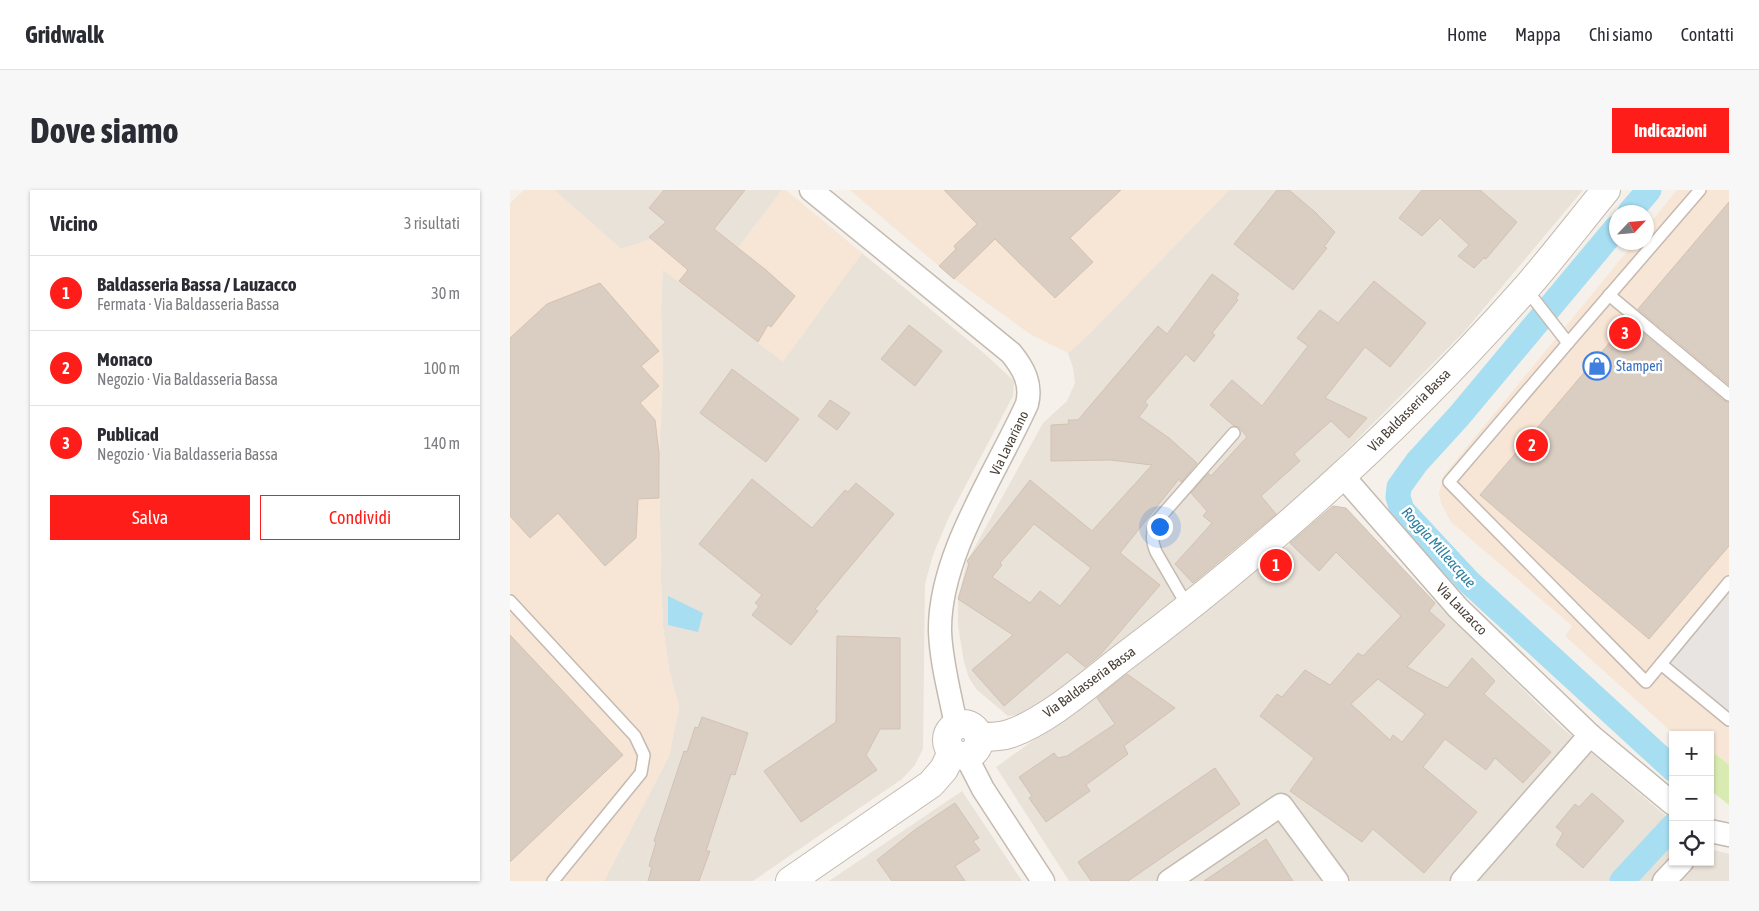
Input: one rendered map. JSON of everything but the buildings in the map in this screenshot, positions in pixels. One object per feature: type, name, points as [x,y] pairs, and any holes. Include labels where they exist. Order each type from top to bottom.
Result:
[{"type":"street","name":"Via Lavariano","points":[[810,190],[1011,353],[1021,365],[1027,378],[1030,392],[1027,404],[958,547],[948,572],[942,600],[940,631],[943,662],[956,725]]},
{"type":"street","name":"Via Baldasseria Bassa","points":[[966,748],[1008,735],[1030,724],[1069,698],[1245,561],[1342,475],[1422,400],[1530,293],[1606,190]]},
{"type":"street","name":"Via Lauzacco","points":[[1342,475],[1458,608],[1590,735],[1669,801]]},
{"type":"street","points":[[956,725],[970,724],[966,748],[983,789],[1043,881]]},
{"type":"street","points":[[1462,881],[1590,735]]},
{"type":"street","points":[[790,881],[931,784],[966,748]]},
{"type":"street","points":[[1168,881],[1281,805],[1337,881]]},
{"type":"street","points":[[1664,881],[1678,866]]},
{"type":"lane","points":[[1700,190],[1449,482],[1646,682],[1729,582]]},
{"type":"lane","points":[[1530,293],[1568,343]]},
{"type":"lane","points":[[1609,295],[1729,395]]},
{"type":"lane","points":[[1188,606],[1156,552],[1153,543],[1153,529],[1155,523],[1234,433]]},
{"type":"lane","points":[[510,601],[635,736],[644,755],[644,765],[636,782],[617,800],[553,881]]},
{"type":"lane","points":[[1661,664],[1729,720]]},
{"type":"shaded area","points":[[524,190],[554,190],[621,249],[667,234],[710,235],[714,229],[738,248],[782,190],[786,190],[862,253],[783,362],[663,270],[661,309],[663,378],[659,453],[661,582],[663,627],[669,670],[679,707],[669,756],[604,881],[510,881],[510,203]]},
{"type":"shaded area","points":[[554,190],[782,190],[738,248],[667,234],[621,249]]},
{"type":"shaded area","points":[[850,190],[1229,190],[1089,334],[1068,353],[1030,334],[954,279]]},
{"type":"shaded area","points":[[1229,190],[1583,190],[1464,332],[1279,518],[1087,673],[1028,711],[1008,716],[977,690],[969,678],[964,662],[958,626],[958,599],[967,561],[1043,423],[1067,401],[1075,383],[1068,353],[1089,334]]},
{"type":"shaded area","points":[[1677,190],[1729,190],[1729,765],[1717,754],[1714,757],[1714,731],[1671,731],[1565,636],[1572,626],[1451,522],[1441,503],[1439,493],[1444,475],[1628,250],[1654,250],[1654,218]]},
{"type":"shaded area","points":[[862,253],[985,354],[1014,381],[1013,396],[949,517],[933,555],[925,584],[923,749],[915,765],[902,779],[753,881],[604,881],[669,756],[679,707],[669,670],[663,627],[661,582],[659,453],[663,378],[661,309],[663,269],[783,361]]},
{"type":"shaded area","points":[[1333,506],[1346,508],[1392,559],[1560,726],[1669,819],[1669,866],[1714,866],[1714,850],[1729,854],[1729,881],[1069,881],[996,767],[1126,674],[1291,543]]},
{"type":"shaded area","points":[[1729,582],[1729,720],[1661,664]]},
{"type":"shaded area","points":[[962,791],[1022,881],[829,881]]},
{"type":"green space","points":[[1716,754],[1729,765],[1729,805],[1714,793],[1714,756]]},
{"type":"water","points":[[668,596],[703,613],[698,632],[668,625]]},
{"type":"waterway","name":"Roggia Milleacque","points":[[1636,205],[1649,190]]},
{"type":"waterway","name":"Roggia Milleacque","points":[[1609,236],[1459,416],[1417,462],[1399,487],[1398,497],[1402,510],[1469,582],[1669,765]]},
{"type":"waterway","name":"Roggia Milleacque","points":[[1622,881],[1669,830]]},
{"type":"place","name":"Publicad","points":[[1625,333]]},
{"type":"place","name":"Stamperì","points":[[1597,366]]},
{"type":"place","name":"Monaco","points":[[1532,445]]},
{"type":"place","name":"Baldasseria Bassa / Lauzacco","points":[[1276,565]]}]
